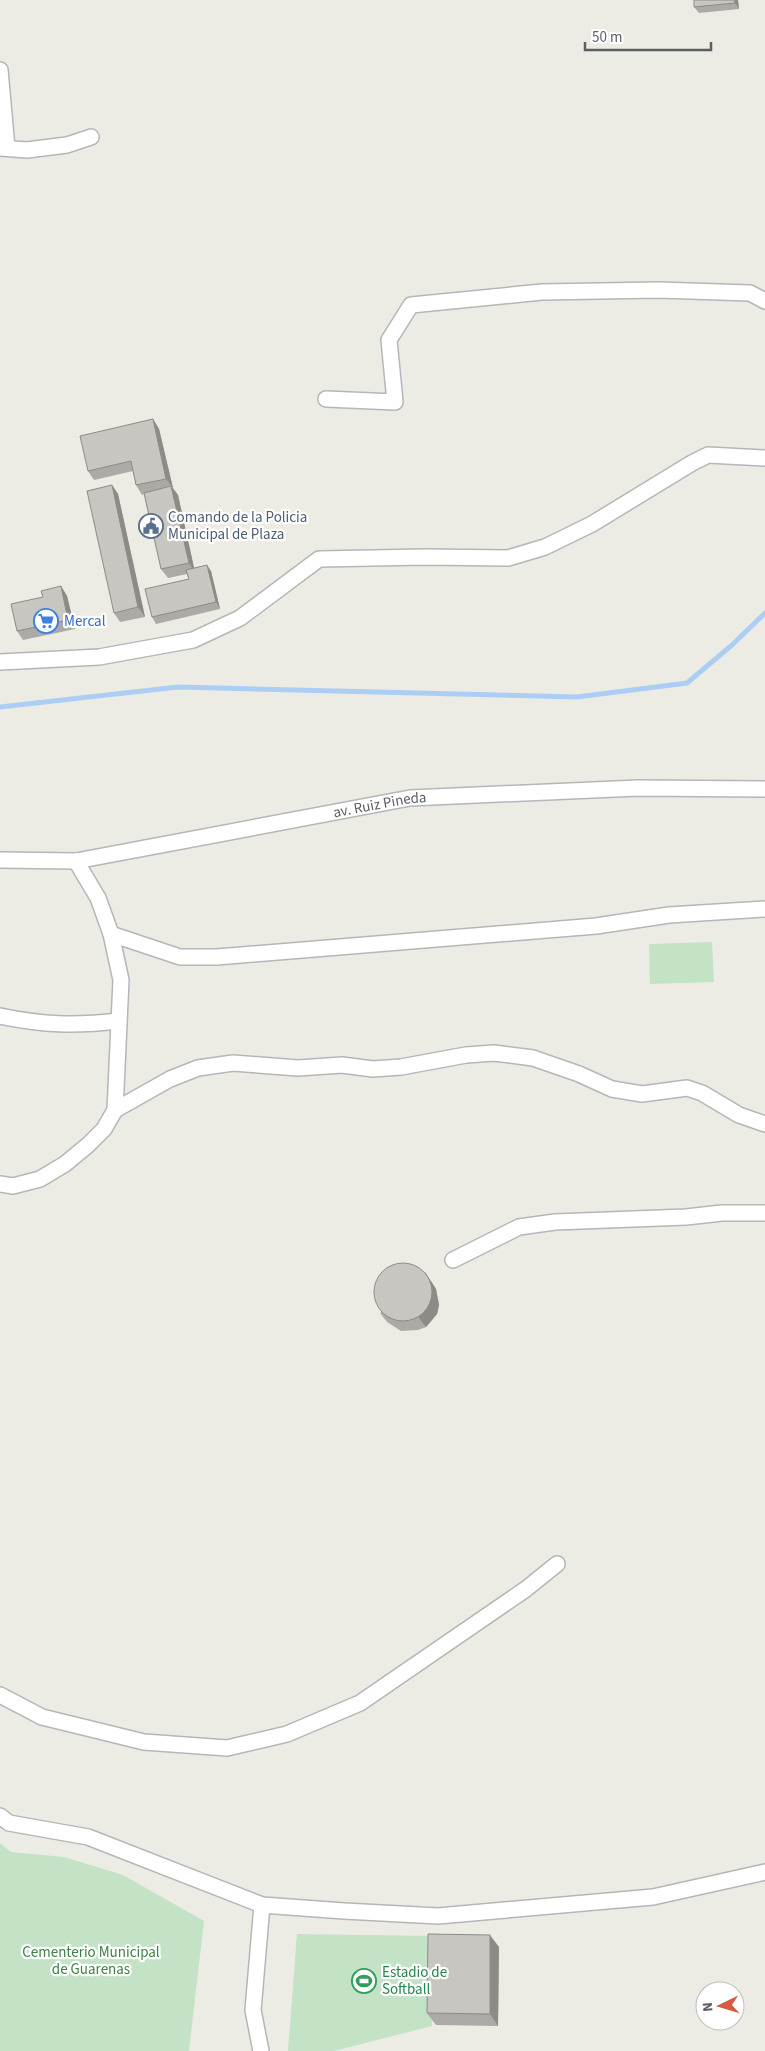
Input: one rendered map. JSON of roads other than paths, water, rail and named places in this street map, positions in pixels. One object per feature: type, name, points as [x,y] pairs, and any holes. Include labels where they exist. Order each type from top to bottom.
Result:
[{"type":"street","points":[[0,70],[3,148],[27,150],[67,145],[91,137]]},
{"type":"street","points":[[326,399],[394,402],[389,340],[411,305],[542,292],[659,290],[750,293],[765,301]]},
{"type":"street","points":[[0,662],[99,657],[193,640],[240,618],[319,559],[425,556],[508,558],[545,547],[592,524],[692,463],[708,456],[765,458]]},
{"type":"street","name":"av. Ruiz Pineda","points":[[0,860],[76,861],[410,798],[638,788],[765,789]]},
{"type":"street","points":[[0,1184],[13,1186],[40,1179],[65,1164],[104,1129],[115,1110],[121,980],[111,934],[98,898],[76,861]]},
{"type":"street","points":[[111,934],[180,957],[217,957],[596,926],[669,915],[725,910],[765,909]]},
{"type":"street","points":[[0,1016],[56,1025],[119,1021]]},
{"type":"street","points":[[115,1110],[170,1079],[198,1068],[233,1063],[298,1068],[342,1066],[373,1069],[401,1068],[466,1055],[494,1053],[533,1058],[579,1074],[619,1091],[642,1094],[687,1088],[702,1093],[740,1115],[765,1124]]},
{"type":"street","points":[[453,1260],[519,1227],[555,1222],[686,1217],[722,1213],[765,1213]]},
{"type":"street","points":[[0,1696],[42,1716],[144,1742],[228,1748],[287,1734],[360,1703],[526,1589],[557,1564]]},
{"type":"street","points":[[0,1816],[10,1823],[88,1837],[262,1904],[438,1916],[652,1897],[765,1872]]},
{"type":"street","points":[[261,2051],[253,2010],[262,1904]]},
{"type":"waterway","points":[[0,707],[178,687],[577,697],[687,683],[732,645],[765,613]]},
{"type":"place","name":"Comando de la Policia Municipal de Plaza","points":[[151,526]]},
{"type":"place","name":"Mercal","points":[[46,621]]},
{"type":"place","name":"Estadio de Softball","points":[[364,1981]]},
{"type":"park label","name":"Cementerio Municipal de Guarenas","points":[[91,1960]]}]
